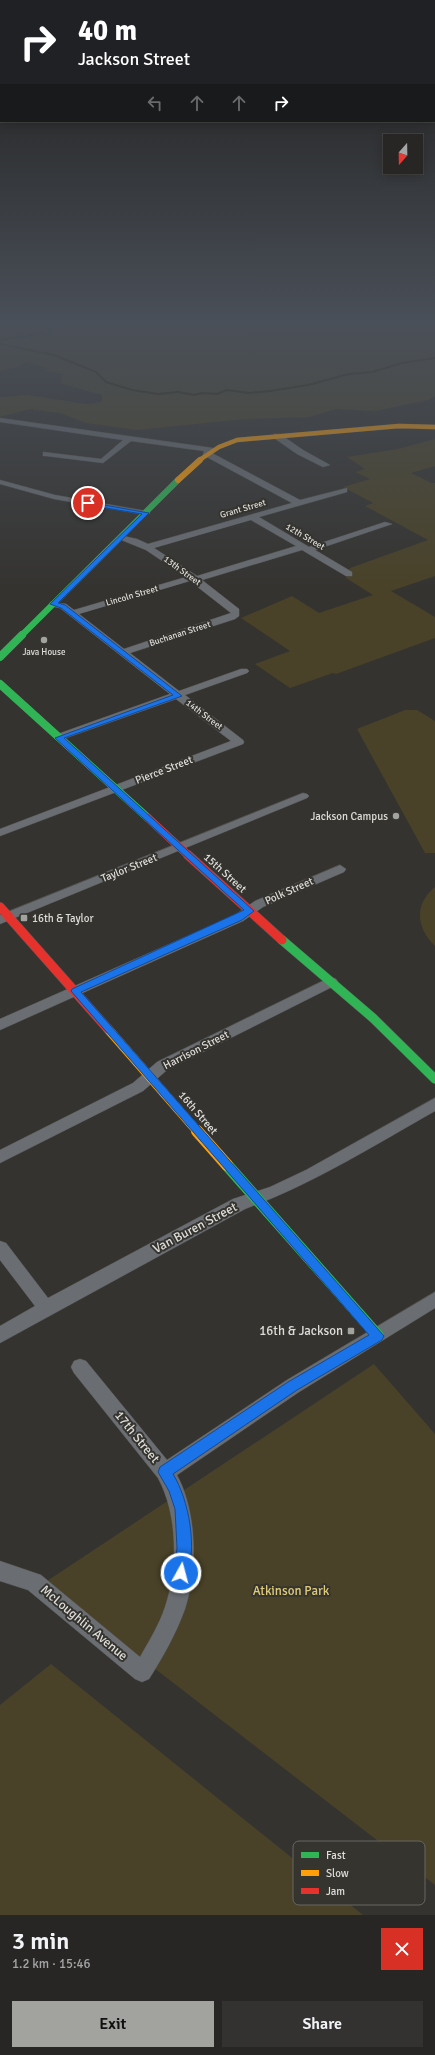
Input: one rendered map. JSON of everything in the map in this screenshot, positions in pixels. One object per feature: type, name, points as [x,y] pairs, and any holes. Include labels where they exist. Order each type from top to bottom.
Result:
[{"type":"street","points":[[0,420],[130,438],[208,452],[299,503]]},
{"type":"street","points":[[0,657],[208,452],[233,441],[277,436],[399,426],[435,427]]},
{"type":"street","points":[[277,436],[300,452],[326,465]]},
{"type":"street","points":[[46,454],[103,461],[130,438]]},
{"type":"street","points":[[0,482],[54,497],[146,513]]},
{"type":"street","name":"Grant Street","points":[[148,547],[344,490]]},
{"type":"street","name":"12th Street","points":[[252,517],[349,574]]},
{"type":"street","name":"Lincoln Street","points":[[72,613],[388,524]]},
{"type":"street","name":"13th Street","points":[[122,537],[131,539],[148,547],[236,611],[236,614]]},
{"type":"street","name":"14th Street","points":[[53,604],[63,606],[239,742]]},
{"type":"street","name":"Buchanan Street","points":[[123,652],[232,617],[236,614]]},
{"type":"street","points":[[59,738],[244,672]]},
{"type":"street","name":"15th Street","points":[[0,684],[307,963],[373,1018],[435,1079]]},
{"type":"street","name":"Pierce Street","points":[[0,833],[239,742]]},
{"type":"street","name":"Taylor Street","points":[[4,918],[180,848],[302,796]]},
{"type":"street","name":"Polk Street","points":[[0,1025],[239,918],[259,904],[340,869]]},
{"type":"street","name":"16th Street","points":[[0,907],[4,918],[75,991],[378,1336]]},
{"type":"street","name":"Harrison Street","points":[[0,1157],[138,1087],[162,1066],[331,982]]},
{"type":"street","name":"Van Buren Street","points":[[0,1334],[46,1308],[256,1197],[276,1191],[311,1174],[435,1104]]},
{"type":"street","points":[[0,1248],[46,1308]]},
{"type":"street","points":[[165,1472],[293,1386],[378,1336],[435,1299]]},
{"type":"street","name":"17th Street","points":[[80,1367],[165,1472],[175,1489],[181,1509],[184,1548],[178,1598],[164,1636],[142,1672]]},
{"type":"street","name":"McLoughlin Avenue","points":[[0,1571],[23,1577],[34,1582],[142,1672]]},
{"type":"green space","points":[[0,411],[21,411],[0,417]]},
{"type":"green space","points":[[48,411],[328,411],[309,417],[245,419],[137,430],[86,423],[60,413]]},
{"type":"green space","points":[[435,439],[435,466],[411,473],[435,483],[435,576],[391,591],[435,617],[435,638],[336,674],[333,673],[290,688],[255,664],[290,651],[241,618],[292,596],[319,613],[373,595],[346,578],[350,568],[428,540],[365,506],[373,503],[343,487],[370,479],[355,472],[365,469],[347,457],[398,449]]},
{"type":"green space","points":[[405,710],[417,710],[435,721],[435,853],[425,853],[357,729]]},
{"type":"green space","points":[[435,887],[435,946],[424,932],[420,916],[423,901]]},
{"type":"green space","name":"Atkinson Park","points":[[374,1364],[435,1434],[435,1885],[425,1877],[425,1841],[378,1841],[44,1583]]},
{"type":"green space","points":[[51,1664],[293,1859],[293,1905],[351,1905],[363,1915],[0,1915],[0,1705]]},
{"type":"traffic: fast","points":[[0,657],[178,480]]},
{"type":"traffic: fast","points":[[0,684],[148,818]]},
{"type":"traffic: fast","points":[[282,940],[373,1018],[435,1079]]},
{"type":"traffic: fast","points":[[227,1165],[378,1336]]},
{"type":"traffic: slow","points":[[178,480],[198,461],[212,451],[237,440],[399,426],[435,427]]},
{"type":"traffic: slow","points":[[108,1029],[227,1165]]},
{"type":"traffic: jam","points":[[148,818],[282,940]]},
{"type":"traffic: jam","points":[[0,907],[108,1029]]},
{"type":"place","name":"Java House","points":[[44,640]]},
{"type":"place","name":"Jackson Campus","points":[[396,816]]},
{"type":"place","name":"16th & Taylor","points":[[24,918]]},
{"type":"place","name":"16th & Jackson","points":[[351,1331]]},
{"type":"route","points":[[88,503],[146,513],[53,604],[63,606],[178,696],[59,738],[250,911],[239,918],[75,991],[378,1336],[293,1386],[165,1472],[175,1489],[181,1509],[184,1548],[181,1573]]}]
